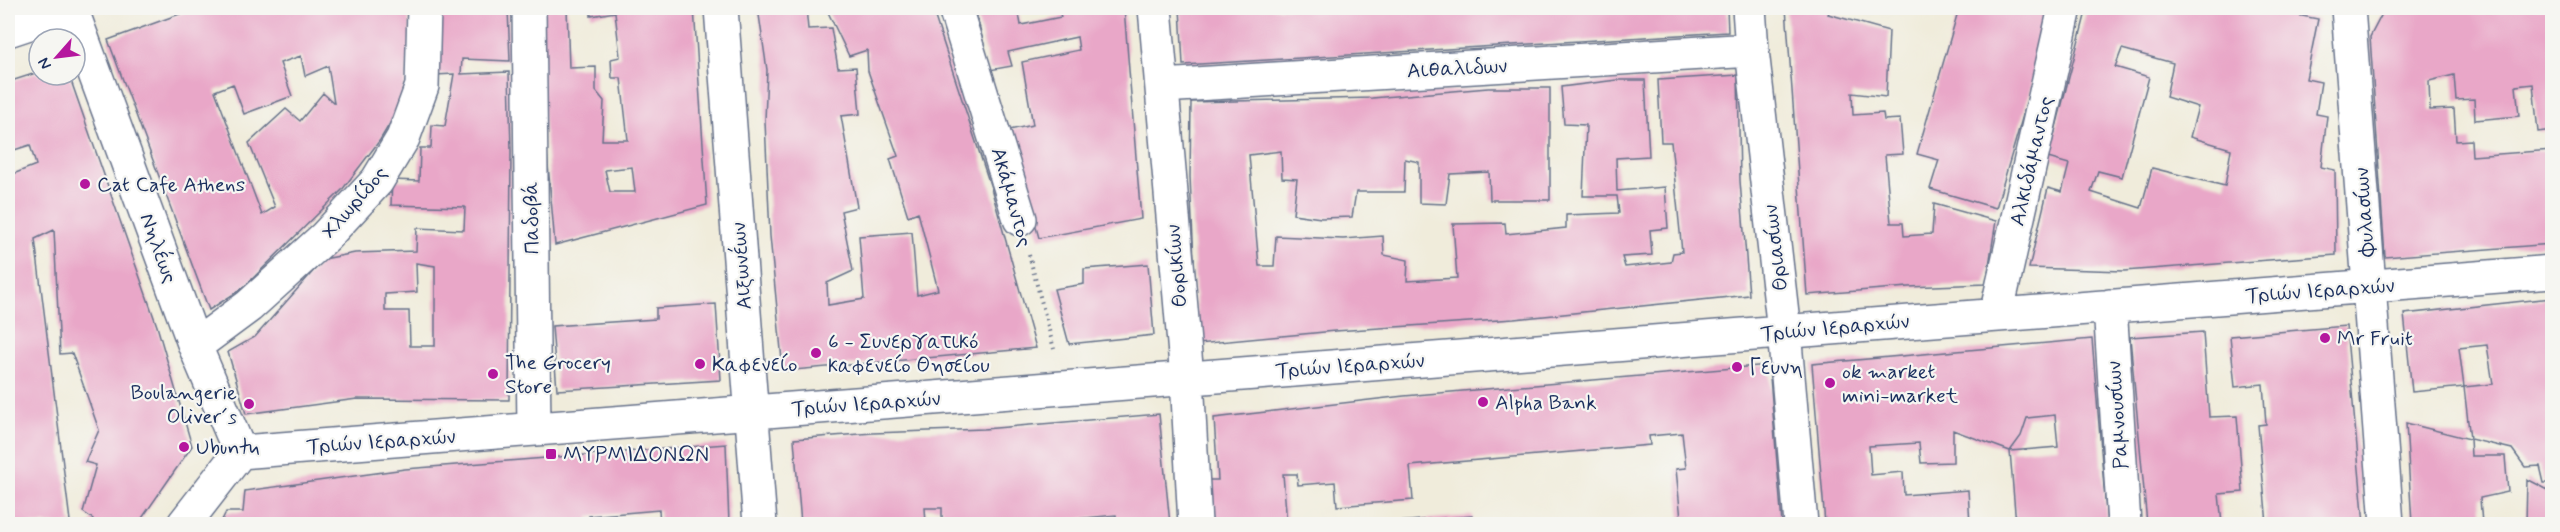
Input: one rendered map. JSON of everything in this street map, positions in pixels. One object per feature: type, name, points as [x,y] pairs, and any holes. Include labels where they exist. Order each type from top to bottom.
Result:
[{"type":"street","name":"Νηλέως","points":[[72,8],[195,346],[240,452]]},
{"type":"street","points":[[8,30],[72,8]]},
{"type":"street","name":"Χλωρίδος","points":[[195,346],[249,306],[325,237],[377,181],[404,138],[422,86],[424,8]]},
{"type":"street","name":"Παδοβά","points":[[529,8],[534,429]]},
{"type":"street","name":"Αιξωνέων","points":[[722,8],[760,525]]},
{"type":"street","name":"Ακάμαντος","points":[[955,8],[1020,219]]},
{"type":"street","name":"Θορικίων","points":[[1155,8],[1187,378],[1195,525]]},
{"type":"street","name":"Θριασίων","points":[[1749,8],[1784,331],[1801,525]]},
{"type":"street","name":"Αλκιδάμαντος","points":[[1996,315],[2065,8]]},
{"type":"street","name":"Φυλασίων","points":[[2348,8],[2386,525]]},
{"type":"street","name":"Αιθαλιδων","points":[[1162,86],[1752,50]]},
{"type":"street","name":"Τριών Ιεραρχών","points":[[240,452],[2553,272]]},
{"type":"street","name":"Ραμνουσίων","points":[[2110,306],[2124,525]]},
{"type":"street","points":[[184,525],[240,452]]},
{"type":"path","name":"Ακάμαντος","points":[[1020,219],[1064,387]]},
{"type":"building","points":[[196,8],[407,8],[411,35],[406,79],[398,110],[380,140],[342,190],[243,288],[209,310],[108,40]],"holes":[[[301,56],[305,76],[328,66],[334,103],[323,93],[300,121],[286,109],[249,143],[275,207],[262,215],[215,91],[233,84],[244,114],[292,96],[280,63]]]},
{"type":"building","points":[[432,8],[508,8],[510,61],[462,59],[461,74],[509,72],[511,151],[509,400],[357,399],[246,414],[228,352],[255,337],[324,259],[355,253],[416,251],[417,228],[464,230],[465,207],[391,205],[392,180],[419,181],[420,148],[431,148],[432,125],[445,126],[454,74],[435,75]],"holes":[[[416,263],[435,266],[435,346],[410,346],[409,311],[385,311],[385,294],[417,292]]]},
{"type":"building","points":[[540,8],[567,8],[569,68],[596,67],[596,91],[604,101],[602,140],[628,140],[621,78],[612,78],[611,59],[620,57],[615,12],[591,16],[591,8],[694,8],[707,205],[555,245],[543,106]],"holes":[[[632,167],[635,192],[610,192],[605,170]]]},
{"type":"building","points":[[758,8],[806,8],[808,29],[831,28],[838,68],[856,67],[860,114],[841,116],[857,207],[841,211],[853,271],[827,283],[828,305],[864,299],[859,236],[912,232],[917,295],[938,290],[918,212],[908,216],[890,159],[898,156],[868,71],[867,50],[849,56],[826,8],[932,8],[991,188],[1036,348],[783,371],[770,236],[765,121],[767,70]]},
{"type":"building","points":[[975,8],[1018,8],[1021,25],[1061,17],[1058,8],[1124,8],[1141,219],[1039,238],[1009,130],[1033,125],[1022,62],[1079,50],[1077,37],[1008,52],[1012,66],[990,70]]},
{"type":"building","points":[[1180,8],[1727,8],[1728,32],[1183,65]]},
{"type":"building","points":[[1786,8],[1831,8],[1828,14],[1889,31],[1886,97],[1852,93],[1853,115],[1883,113],[1884,120],[1900,119],[1903,154],[1885,155],[1891,223],[1903,223],[1904,236],[1932,234],[1934,204],[1996,221],[1986,284],[1807,295]]},
{"type":"building","points":[[1959,8],[2054,8],[1996,208],[1930,189],[1939,160],[1917,154]]},
{"type":"building","points":[[2087,8],[2261,8],[2318,19],[2306,79],[2321,82],[2316,114],[2327,116],[2321,167],[2335,170],[2336,255],[2124,271],[2029,268],[2048,188],[2062,192],[2069,164],[2048,158]],"holes":[[[2122,49],[2173,63],[2166,97],[2198,107],[2190,137],[2231,149],[2225,186],[2152,168],[2141,208],[2091,192],[2098,171],[2122,177],[2149,77],[2115,67]]]},
{"type":"building","points":[[2410,8],[2552,8],[2552,130],[2538,132],[2533,84],[2516,86],[2519,116],[2475,120],[2474,99],[2456,100],[2454,75],[2429,81],[2430,110],[2454,109],[2456,141],[2471,140],[2472,156],[2552,150],[2552,244],[2385,257],[2370,37],[2382,14]]},
{"type":"building","points":[[1738,75],[1740,181],[1749,295],[1514,319],[1335,331],[1198,344],[1190,177],[1191,102],[1372,98],[1488,88],[1550,88],[1550,200],[1490,200],[1489,172],[1450,174],[1446,204],[1419,203],[1419,162],[1405,159],[1404,192],[1356,192],[1352,217],[1321,218],[1293,214],[1297,179],[1282,178],[1281,151],[1249,155],[1259,266],[1274,266],[1276,236],[1343,239],[1383,236],[1384,255],[1408,260],[1407,281],[1457,278],[1453,224],[1505,223],[1506,234],[1566,228],[1566,215],[1619,213],[1617,196],[1583,196],[1586,125],[1564,124],[1561,87],[1617,80],[1645,80],[1649,156],[1616,158],[1617,191],[1665,187],[1668,228],[1650,230],[1652,255],[1622,257],[1625,267],[1671,262],[1673,253],[1682,252],[1671,142],[1661,142],[1658,80]]},
{"type":"building","points":[[27,76],[27,87],[73,87],[157,326],[192,446],[138,524],[90,524],[93,519],[83,512],[96,465],[85,462],[99,430],[72,353],[60,354],[54,230],[35,239],[70,521],[74,524],[8,524],[8,176],[36,165],[30,145],[8,152],[8,82]]},
{"type":"building","points":[[1148,264],[1154,335],[1069,344],[1054,289],[1084,284],[1084,269]]},
{"type":"building","points":[[2552,298],[2552,483],[2544,483],[2540,466],[2525,467],[2512,449],[2470,439],[2464,387],[2412,392],[2404,314]],"holes":[[[2487,345],[2493,384],[2464,387],[2459,348]]]},
{"type":"building","points":[[716,304],[721,380],[557,390],[552,326],[656,319],[656,308]]},
{"type":"building","points":[[2346,326],[2364,524],[2267,524],[2258,425],[2266,424],[2263,384],[2235,387],[2230,336]]},
{"type":"building","points":[[2203,332],[2209,417],[2237,416],[2243,492],[2219,494],[2222,524],[2147,524],[2130,337]]},
{"type":"building","points":[[2092,339],[2107,524],[2016,524],[2010,451],[1953,430],[1953,462],[1921,463],[1919,443],[1869,446],[1871,475],[1903,472],[1904,495],[1968,490],[1970,524],[1825,524],[1812,364]],"holes":[[[2055,415],[2058,447],[2010,451],[2021,436],[2027,418]]]},
{"type":"building","points":[[1769,365],[1782,524],[1638,524],[1681,519],[1676,469],[1686,468],[1682,433],[1649,436],[1650,445],[1410,466],[1413,500],[1337,506],[1335,482],[1298,485],[1297,474],[1283,474],[1287,524],[1212,524],[1208,480],[1218,480],[1214,418],[1404,396]]},
{"type":"building","points":[[1159,414],[1170,524],[1117,524],[1116,515],[1023,524],[942,524],[942,508],[925,508],[926,524],[801,524],[794,439],[873,433],[984,429]]},
{"type":"building","points":[[2406,423],[2470,439],[2471,456],[2505,456],[2508,492],[2480,498],[2482,524],[2412,524]]},
{"type":"building","points":[[726,444],[729,524],[660,524],[659,510],[589,516],[590,524],[220,524],[226,512],[243,512],[245,491],[405,469]]},
{"type":"building","points":[[2527,479],[2552,492],[2552,524],[2526,524]]},
{"type":"building","points":[[1472,516],[1473,524],[1384,524],[1384,523]]},
{"type":"place","name":"Cat Cafe Athens","points":[[85,184]]},
{"type":"place","name":"Mr Fruit","points":[[2325,338]]},
{"type":"place","name":"6 - Συνεργατικό καφενείο Θησείου","points":[[816,353]]},
{"type":"place","name":"Καφενείο","points":[[700,364]]},
{"type":"place","name":"Γευνη","points":[[1737,367]]},
{"type":"place","name":"The Grocery Store","points":[[493,374]]},
{"type":"place","name":"ok market mini-market","points":[[1830,383]]},
{"type":"place","name":"Alpha Bank","points":[[1483,402]]},
{"type":"place","name":"Boulangerie Oliver´s","points":[[249,404]]},
{"type":"place","name":"Ubuntu","points":[[184,447]]},
{"type":"place","name":"ΜΥΡΜΙΔΟΝΩΝ","points":[[551,454]]}]
